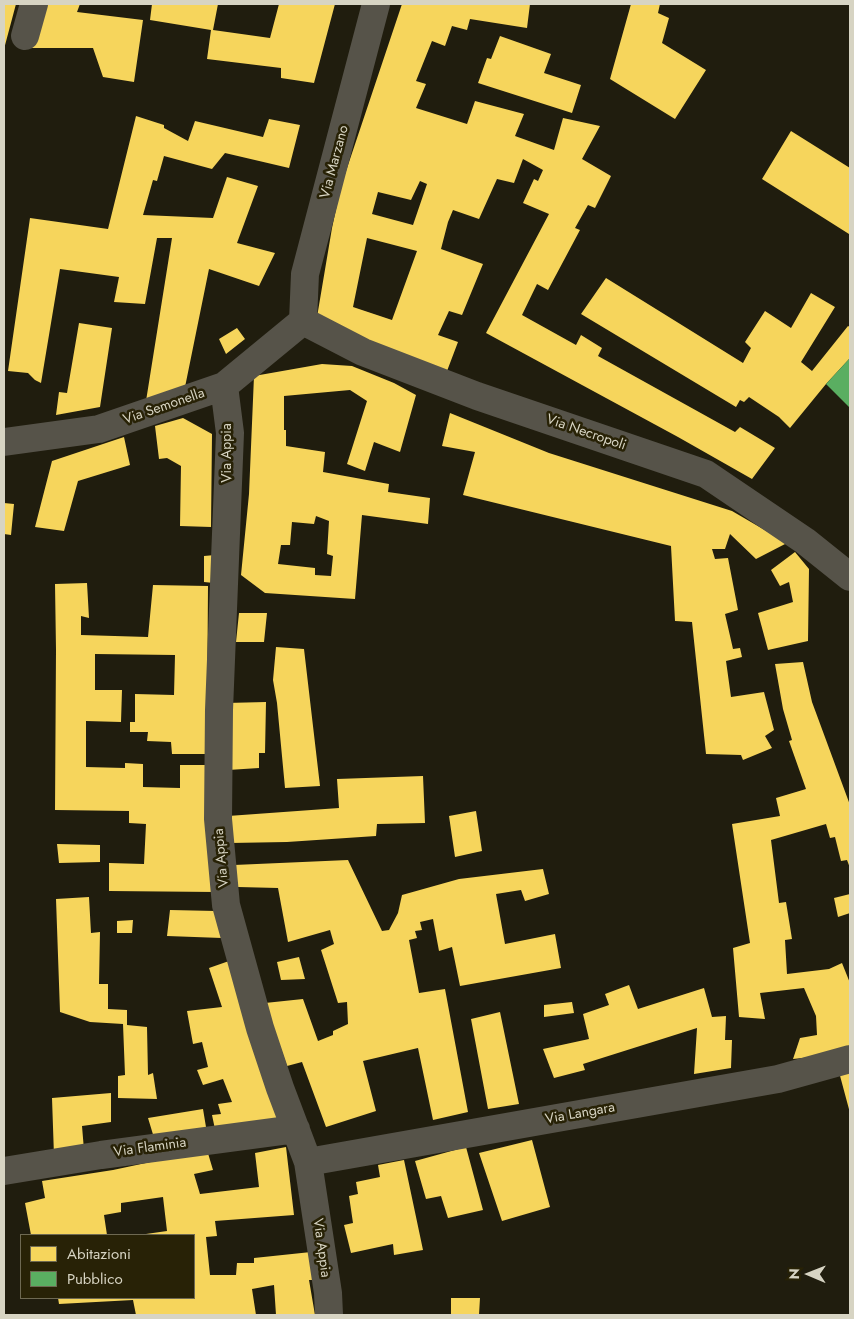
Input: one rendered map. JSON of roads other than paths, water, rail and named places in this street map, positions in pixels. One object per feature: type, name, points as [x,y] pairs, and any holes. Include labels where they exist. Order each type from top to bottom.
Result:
[{"type":"street","points":[[26,36],[34,4]]},
{"type":"street","name":"Via Marzano","points":[[303,321],[305,274],[376,4]]},
{"type":"street","name":"Via Semonella","points":[[4,442],[99,429],[224,386],[303,321]]},
{"type":"street","name":"Via Necropoli","points":[[303,321],[363,352],[477,396],[706,474],[805,541],[850,577]]},
{"type":"street","name":"Via Appia","points":[[224,386],[230,433],[218,710],[218,819],[226,905],[260,1028],[308,1162],[328,1293],[329,1315]]},
{"type":"street","name":"Via Langara","points":[[308,1162],[778,1079],[850,1059]]},
{"type":"street","name":"Via Flaminia","points":[[4,1170],[296,1129]]}]
